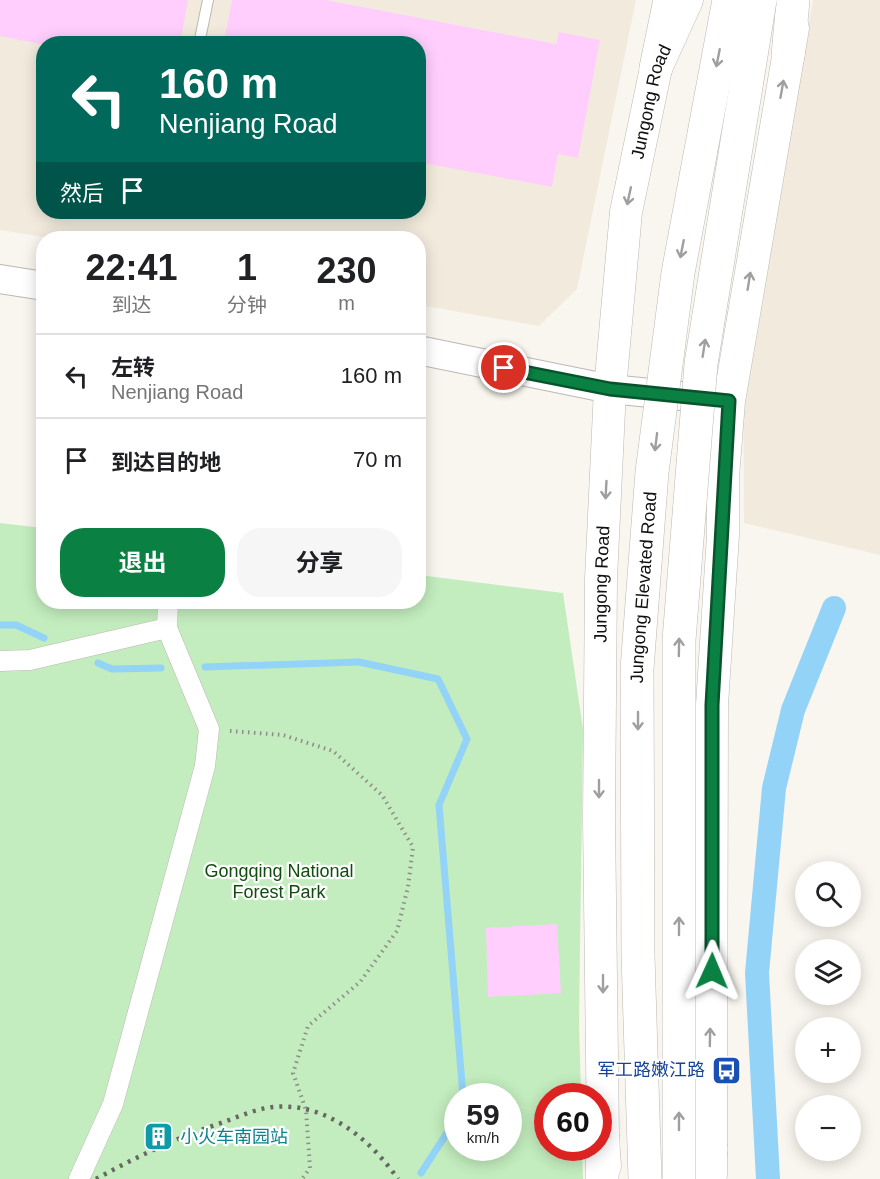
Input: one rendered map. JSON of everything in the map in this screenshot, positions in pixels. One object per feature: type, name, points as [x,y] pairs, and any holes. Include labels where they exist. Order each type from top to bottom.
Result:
[{"type":"highway","points":[[656,68],[670,0]]},
{"type":"highway","name":"Jungong Elevated Road","points":[[645,1179],[638,956],[638,658],[652,472],[678,273],[729,0]]},
{"type":"highway","points":[[679,1179],[679,640],[702,364],[760,0]]},
{"type":"highway","points":[[788,55],[793,0]]},
{"type":"highway","points":[[604,1161],[604,1179]]},
{"type":"main road","name":"Jungong Road","points":[[602,1083],[599,818],[601,579],[610,389],[626,212],[656,68],[687,0]]},
{"type":"main road","points":[[710,1169],[712,705],[729,401],[798,0]]},
{"type":"street","points":[[0,279],[36,285]]},
{"type":"street","points":[[426,352],[610,389],[729,401]]},
{"type":"street","points":[[79,1179],[113,1104],[135,1030],[204,766],[209,729],[167,628],[168,609]]},
{"type":"street","points":[[0,661],[30,660],[167,628]]},
{"type":"lane","points":[[201,36],[208,0]]},
{"type":"path","points":[[209,729],[283,735],[333,750],[382,795],[413,847],[408,887],[396,931],[360,982],[308,1026],[293,1073],[306,1110],[310,1168],[302,1179]]},
{"type":"shaded area","points":[[0,0],[636,0],[577,289],[539,326],[426,306],[426,231],[36,231],[36,236],[0,230]]},
{"type":"shaded area","points":[[813,0],[880,0],[880,555],[744,523],[743,372]]},
{"type":"green space","name":"Gongqing National Forest Park","points":[[0,523],[36,527],[36,609],[426,609],[426,576],[563,593],[583,729],[579,1022],[581,1083],[534,1083],[534,1161],[582,1161],[583,1179],[0,1179]]},
{"type":"building","points":[[0,0],[188,0],[181,36],[36,36],[36,43],[0,36]]},
{"type":"building","points":[[232,0],[326,0],[556,44],[559,32],[600,40],[578,158],[558,154],[552,187],[426,163],[426,36],[225,36]]},
{"type":"building","points":[[557,924],[561,993],[488,997],[486,928]]},
{"type":"waterway","points":[[768,1179],[757,973],[774,788],[793,710],[834,608]]},
{"type":"waterway","points":[[0,625],[16,625],[44,638]]},
{"type":"waterway","points":[[205,667],[359,662],[438,679],[467,739],[439,805],[462,1083]]},
{"type":"waterway","points":[[98,663],[112,669],[161,668]]},
{"type":"waterway","points":[[421,1173],[444,1138]]},
{"type":"railway","points":[[96,1179],[142,1155],[189,1135],[253,1111],[273,1107],[292,1107],[311,1111],[345,1126],[374,1150],[398,1179]]},
{"type":"place","name":"军工路嫩江路","points":[[726,1070]]},
{"type":"place","name":"小火车南园站","points":[[159,1137]]},
{"type":"route","points":[[504,368],[610,389],[729,401],[712,705],[712,971]]}]
